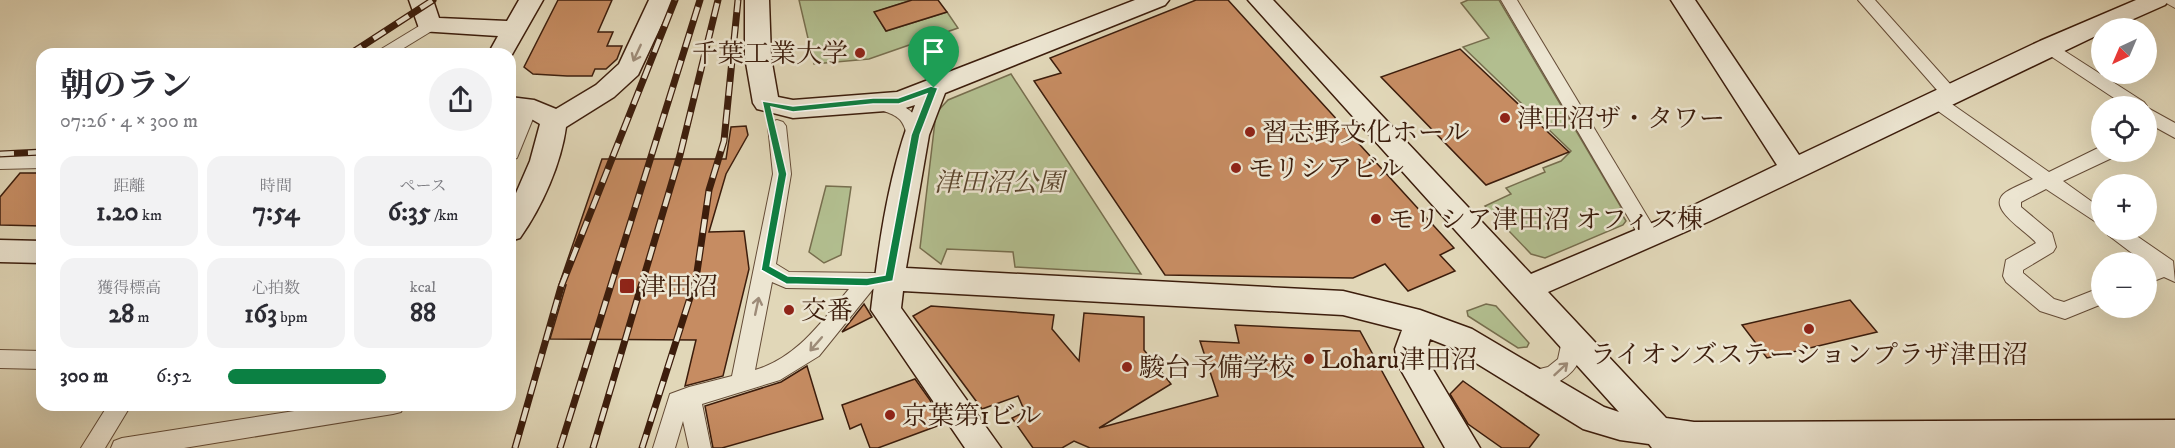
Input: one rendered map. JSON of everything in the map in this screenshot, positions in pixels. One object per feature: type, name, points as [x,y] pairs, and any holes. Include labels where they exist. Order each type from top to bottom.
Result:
[{"type":"street","points":[[421,0],[429,25]]},
{"type":"street","points":[[504,48],[531,0]]},
{"type":"street","points":[[554,122],[604,91],[628,69],[661,0]]},
{"type":"street","points":[[741,383],[783,174],[779,155],[779,112],[758,57],[757,0]]},
{"type":"street","points":[[873,101],[886,92],[924,76],[1118,0]]},
{"type":"street","points":[[779,112],[873,101],[899,101],[1157,0]]},
{"type":"street","points":[[1260,0],[1666,439]]},
{"type":"street","points":[[1509,0],[1649,236]]},
{"type":"street","points":[[1683,0],[1794,170]]},
{"type":"street","points":[[1866,0],[1944,99],[2091,211]]},
{"type":"street","points":[[1526,289],[1794,170],[2049,47],[2157,0]]},
{"type":"street","points":[[2169,0],[2175,3]]},
{"type":"street","points":[[392,48],[429,25],[515,29]]},
{"type":"street","points":[[2049,47],[2123,96]]},
{"type":"street","points":[[664,448],[678,401],[772,374],[811,350],[878,280],[916,135],[934,88]]},
{"type":"street","points":[[873,101],[896,107],[912,120],[916,135]]},
{"type":"street","points":[[516,106],[538,110],[549,115],[554,122],[550,145],[516,221]]},
{"type":"street","points":[[516,108],[525,116],[516,138]]},
{"type":"street","points":[[2157,119],[2172,128]]},
{"type":"street","points":[[2157,131],[2172,128]]},
{"type":"street","points":[[2091,160],[2011,198],[2011,210],[2045,238],[2046,248],[2013,266],[2013,276],[2048,305],[2065,311],[2091,300]]},
{"type":"street","points":[[0,178],[6,162],[36,161]]},
{"type":"street","points":[[2129,240],[2171,271]]},
{"type":"street","points":[[0,251],[36,252]]},
{"type":"street","points":[[765,268],[786,280],[878,280],[1303,299],[1352,305],[1420,322],[1461,338],[1527,380],[1595,419],[1666,439],[1694,436],[2175,434]]},
{"type":"street","points":[[878,280],[886,310],[984,448]]},
{"type":"street","points":[[1420,322],[1411,348],[1413,363],[1463,448]]},
{"type":"street","points":[[1527,380],[1553,377],[1566,367],[1572,353],[1571,337]]},
{"type":"street","points":[[0,359],[36,360]]},
{"type":"street","points":[[689,396],[700,448]]},
{"type":"street","points":[[92,448],[116,411]]},
{"type":"street","points":[[122,448],[355,411]]},
{"type":"green space","points":[[799,0],[912,0],[875,12],[886,31],[947,12],[958,28],[869,59],[814,64]]},
{"type":"green space","points":[[1468,0],[1499,0],[1621,207],[1619,209],[1626,221],[1623,225],[1545,258],[1531,254],[1485,206],[1511,194],[1506,188],[1545,172],[1543,168],[1561,161],[1571,151],[1463,47],[1489,38],[1461,3]]},
{"type":"green space","name":"津田沼公園","points":[[1011,74],[1141,274],[1015,267],[1013,252],[947,249],[941,264],[920,248],[936,113],[948,100]]},
{"type":"green space","points":[[826,186],[851,187],[841,255],[824,263],[809,252]]},
{"type":"green space","points":[[1486,304],[1496,306],[1529,343],[1527,347],[1518,348],[1468,316],[1467,311]]},
{"type":"building","points":[[558,0],[612,0],[598,32],[613,32],[607,46],[622,46],[617,59],[606,69],[595,69],[592,76],[567,76],[533,74],[524,67]]},
{"type":"building","points":[[912,0],[938,0],[947,12],[886,31],[874,12]]},
{"type":"building","name":"モリシアビル","points":[[1196,0],[1228,0],[1454,248],[1440,255],[1455,271],[1408,291],[1385,264],[1353,278],[1165,275],[1034,81],[1061,73],[1050,58]]},
{"type":"building","name":"津田沼ザ・タワー","points":[[1460,49],[1569,152],[1486,185],[1381,77]]},
{"type":"building","points":[[746,126],[748,135],[726,174],[709,232],[744,231],[749,269],[723,376],[685,386],[696,340],[550,339],[566,285],[559,285],[602,159],[726,159],[731,127]]},
{"type":"building","points":[[20,173],[36,173],[36,226],[0,225],[0,197]]},
{"type":"building","name":"ライオンズステーションプラザ津田沼","points":[[1850,300],[1877,332],[1767,358],[1742,325]]},
{"type":"building","points":[[864,304],[872,317],[842,332]]},
{"type":"building","name":"Loharu津田沼","points":[[931,306],[1054,315],[1052,329],[1079,361],[1084,313],[1144,317],[1144,350],[1171,384],[1099,428],[1218,396],[1200,341],[1239,343],[1235,325],[1360,331],[1424,448],[1090,448],[1074,441],[1062,448],[1033,448],[1012,418],[1025,412],[1018,396],[982,409],[913,316]]},
{"type":"building","points":[[807,366],[823,419],[722,448],[713,448],[705,406],[781,382]]},
{"type":"building","name":"京葉第1ビル","points":[[915,379],[930,400],[940,425],[878,448],[870,448],[861,424],[850,429],[842,405]]},
{"type":"building","points":[[1463,381],[1539,435],[1529,448],[1502,448],[1468,424],[1450,394]]},
{"type":"railway","points":[[359,48],[433,0]]},
{"type":"railway","points":[[515,448],[561,287],[675,0]]},
{"type":"railway","points":[[560,448],[700,0]]},
{"type":"railway","points":[[593,448],[680,155],[718,0]]},
{"type":"railway","points":[[642,448],[696,279],[709,190],[724,141],[738,0]]},
{"type":"railway","points":[[0,154],[36,152]]},
{"type":"place","name":"千葉工業大学","points":[[860,53]]},
{"type":"place","name":"津田沼ザ・タワー","points":[[1505,118]]},
{"type":"place","name":"習志野文化ホール","points":[[1250,132]]},
{"type":"place","name":"モリシアビル","points":[[1236,168]]},
{"type":"place","name":"モリシア津田沼 オフィス棟","points":[[1376,219]]},
{"type":"place","name":"津田沼","points":[[627,286]]},
{"type":"place","name":"交番","points":[[789,310]]},
{"type":"place","name":"ライオンズステーションプラザ津田沼","points":[[1809,329]]},
{"type":"place","name":"Loharu津田沼","points":[[1309,359]]},
{"type":"place","name":"駿台予備学校","points":[[1127,367]]},
{"type":"place","name":"京葉第1ビル","points":[[890,415]]},
{"type":"route","points":[[934,88],[916,135],[889,279],[867,282],[786,280],[765,268],[783,174],[766,103],[793,109],[873,101],[899,101],[934,88]]}]
